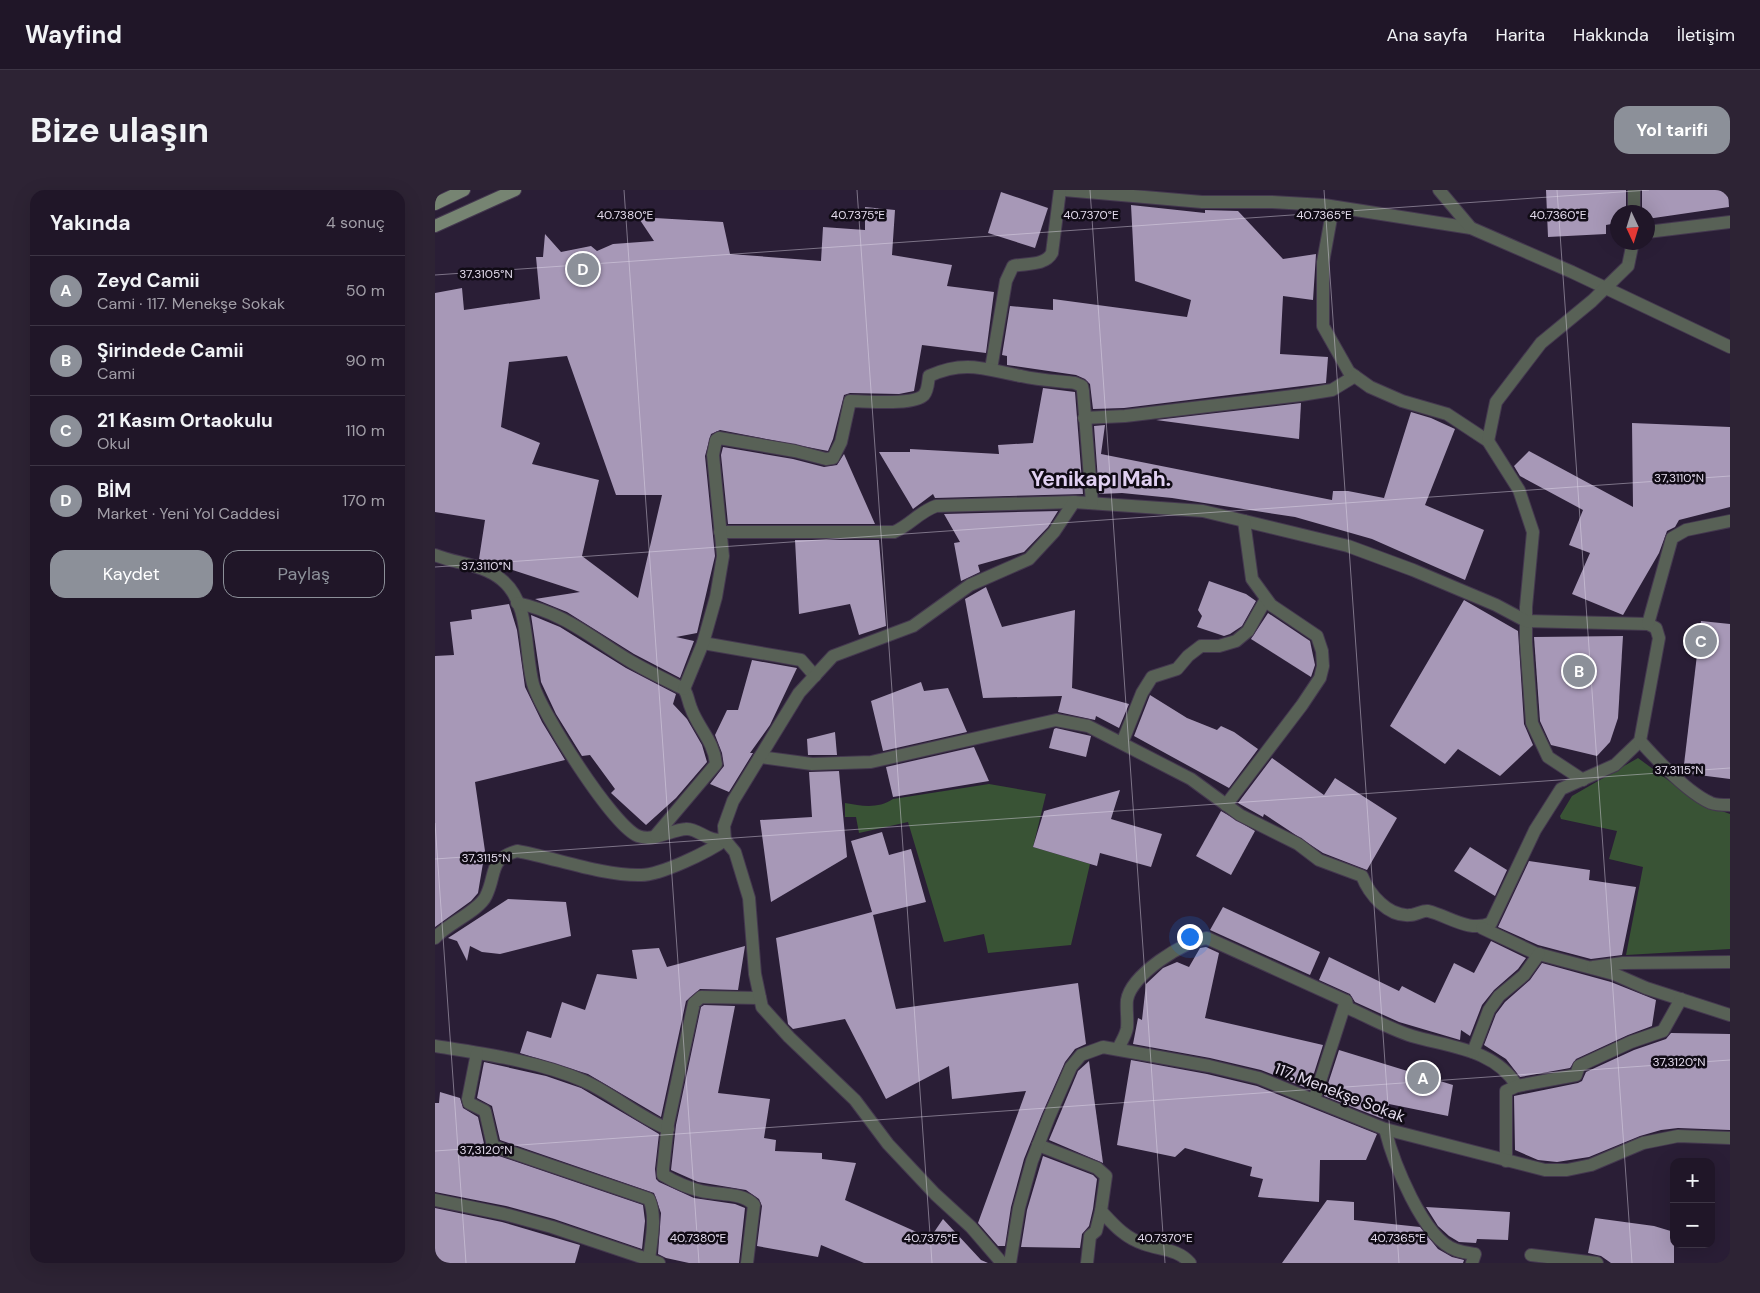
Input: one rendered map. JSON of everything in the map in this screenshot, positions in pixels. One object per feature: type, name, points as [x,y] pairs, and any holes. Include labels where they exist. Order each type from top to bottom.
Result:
[{"type":"main road","points":[[435,204],[464,190]]},
{"type":"main road","points":[[435,226],[515,190]]},
{"type":"street","points":[[991,369],[1006,281],[1013,266],[1043,262],[1049,259],[1052,253],[1062,190],[1211,196],[1328,206],[1384,216],[1438,221],[1471,228],[1730,347]]},
{"type":"street","points":[[1439,190],[1471,228]]},
{"type":"street","points":[[1634,190],[1634,205]]},
{"type":"street","points":[[1328,206],[1323,262],[1323,326],[1345,365],[1355,376],[1370,387],[1402,401],[1447,414],[1488,441],[1519,490],[1533,532],[1526,621],[1533,722],[1548,757],[1583,780]]},
{"type":"street","points":[[1655,231],[1730,222]]},
{"type":"street","points":[[1488,441],[1496,402],[1541,343],[1605,289],[1628,266],[1631,250]]},
{"type":"street","points":[[656,835],[716,764],[715,755],[706,733],[691,707],[685,689],[703,643],[716,598],[723,556],[713,455],[716,440],[719,438],[795,451],[826,459],[833,458],[841,442],[849,401],[915,400],[926,393],[929,376],[954,366],[991,369],[1022,377],[1082,386],[1092,503]]},
{"type":"street","points":[[1084,418],[1125,416],[1301,395],[1333,390],[1355,376]]},
{"type":"street","points":[[720,532],[894,532],[905,527],[923,511],[936,506],[1073,502],[1203,511],[1348,546],[1421,573],[1496,605],[1526,621],[1648,624],[1655,628],[1659,638],[1640,741],[1615,765],[1561,789],[1535,830],[1491,923],[1481,928]]},
{"type":"street","points":[[1002,1263],[971,1227],[935,1194],[888,1144],[855,1100],[789,1037],[762,1006],[755,974],[749,898],[735,852],[725,840],[724,826],[733,801],[799,693],[833,656],[913,626],[970,585],[1029,559],[1054,532],[1073,502]]},
{"type":"street","points":[[1226,805],[1302,705],[1320,678],[1323,666],[1322,651],[1317,636],[1271,605],[1252,579],[1244,521]]},
{"type":"street","points":[[1648,624],[1672,538],[1687,530],[1730,521]]},
{"type":"street","points":[[435,555],[481,568],[503,580],[523,613],[526,648],[533,684],[542,706],[599,796],[628,829],[637,835],[645,837],[688,828],[710,838],[725,840]]},
{"type":"street","points":[[1121,742],[1142,693],[1152,677],[1177,668],[1201,646],[1219,646],[1236,641],[1248,631],[1266,599]]},
{"type":"street","points":[[517,603],[531,606],[573,623],[629,660],[685,689]]},
{"type":"street","points":[[703,643],[801,660],[815,676]]},
{"type":"street","points":[[760,757],[812,764],[871,762],[1056,720],[1088,726],[1191,779],[1240,815],[1297,844],[1319,860],[1362,876],[1367,889],[1381,905],[1408,916],[1426,910],[1461,924],[1481,928],[1539,954],[1592,967],[1730,1015]]},
{"type":"street","points":[[1640,741],[1657,760],[1700,796],[1712,803],[1730,806]]},
{"type":"street","points":[[435,938],[486,897],[496,864],[504,855],[517,851],[606,871],[641,875],[659,872],[715,848],[725,840]]},
{"type":"street","points":[[1118,1049],[1127,1029],[1127,1000],[1133,985],[1142,974],[1198,939],[1207,938],[1346,1001],[1348,1008],[1411,1035],[1483,1055],[1512,1078],[1517,1086]]},
{"type":"street","points":[[1473,1052],[1489,1010],[1499,996],[1524,975],[1539,954]]},
{"type":"street","points":[[1592,967],[1615,963],[1730,962]]},
{"type":"street","points":[[747,1263],[754,1205],[745,1199],[699,1191],[663,1175],[668,1129],[694,1003],[701,997],[760,998]]},
{"type":"street","points":[[1506,1161],[1506,1091],[1517,1086],[1576,1074],[1579,1066],[1631,1042],[1663,1031],[1681,999]]},
{"type":"street","points":[[1315,1100],[1346,1001]]},
{"type":"street","points":[[435,1046],[508,1058],[585,1081],[649,1121],[668,1129]]},
{"type":"street","name":"117. Menekşe Sokak","points":[[1011,1263],[1019,1208],[1038,1145],[1071,1067],[1081,1055],[1103,1048],[1118,1049],[1209,1066],[1259,1078],[1385,1129],[1545,1170],[1567,1170],[1591,1165],[1643,1143],[1678,1136],[1730,1138]]},
{"type":"street","points":[[435,1200],[496,1212],[552,1227],[645,1261],[653,1229],[649,1199],[493,1146],[485,1111],[469,1104],[468,1099],[477,1053]]},
{"type":"street","points":[[1385,1129],[1392,1155],[1420,1212],[1440,1239],[1455,1250],[1474,1258]]},
{"type":"street","points":[[1038,1145],[1097,1168],[1106,1176],[1097,1231],[1090,1236],[1087,1263]]},
{"type":"street","points":[[1101,1211],[1119,1232],[1143,1244],[1171,1251],[1185,1257],[1190,1263]]},
{"type":"street","points":[[1531,1255],[1597,1263]]},
{"type":"green space","points":[[1638,758],[1699,803],[1730,814],[1730,949],[1626,955],[1643,867],[1609,859],[1617,831],[1561,819],[1560,816],[1572,796]]},
{"type":"green space","points":[[989,784],[1046,794],[1033,847],[1090,864],[1071,945],[988,953],[984,934],[944,942],[908,822],[859,833],[856,817],[845,817],[845,803],[864,806],[876,805],[893,799]]},
{"type":"building","points":[[1546,190],[1626,190],[1626,205],[1610,205],[1610,224],[1606,225],[1606,234],[1548,237]]},
{"type":"building","points":[[1642,190],[1728,190],[1729,207],[1655,218],[1655,205],[1642,205]]},
{"type":"building","points":[[1001,192],[1048,208],[1035,248],[988,233]]},
{"type":"building","points":[[1131,205],[1205,213],[1205,210],[1238,211],[1283,259],[1316,254],[1313,300],[1283,296],[1280,354],[1328,357],[1326,383],[1124,408],[1093,409],[1090,384],[1085,379],[1076,375],[1007,365],[1007,356],[1002,355],[1010,306],[1053,310],[1053,299],[1187,317],[1191,300],[1135,281]]},
{"type":"building","points":[[865,207],[895,210],[892,255],[952,265],[947,286],[994,292],[986,353],[922,345],[914,391],[899,394],[850,393],[844,395],[833,439],[828,451],[720,430],[711,434],[705,456],[715,556],[697,633],[676,637],[694,641],[680,678],[634,654],[567,612],[535,599],[580,592],[479,559],[485,520],[435,512],[435,293],[462,288],[464,310],[540,299],[536,257],[543,257],[545,234],[561,252],[591,246],[597,251],[613,244],[654,241],[638,217],[723,222],[730,254],[821,261],[823,227],[865,230]],"holes":[[[567,356],[616,495],[662,495],[638,598],[582,556],[599,480],[532,464],[540,443],[501,427],[509,362]]]},
{"type":"building","points":[[1043,388],[1075,392],[1083,494],[935,498],[933,494],[913,509],[879,452],[910,452],[910,449],[999,454],[998,445],[1033,443]]},
{"type":"building","points":[[1301,403],[1299,439],[1156,420]]},
{"type":"building","points":[[1411,412],[1431,418],[1455,429],[1425,505],[1484,530],[1465,580],[1372,539],[1295,517],[1172,498],[1122,493],[1099,494],[1094,426],[1105,425],[1101,454],[1332,500],[1333,491],[1348,491],[1384,498]]},
{"type":"building","points":[[1632,423],[1730,427],[1730,507],[1679,520],[1675,527],[1667,531],[1659,553],[1623,615],[1572,594],[1590,553],[1569,545],[1583,510],[1520,476],[1514,466],[1529,451],[1633,507]]},
{"type":"building","points":[[723,447],[793,459],[824,467],[837,465],[844,454],[875,524],[728,524],[721,455]]},
{"type":"building","points":[[1058,511],[1048,527],[1024,552],[978,565],[980,572],[961,581],[954,543],[960,542],[944,514]]},
{"type":"building","points":[[795,540],[879,540],[886,626],[859,635],[850,604],[799,614]]},
{"type":"building","points":[[1209,581],[1246,594],[1256,601],[1242,626],[1224,636],[1197,627],[1202,616],[1198,610]]},
{"type":"building","points":[[986,587],[1002,627],[1075,610],[1072,688],[1129,704],[1119,728],[1096,716],[1095,720],[1058,712],[1062,696],[983,698],[965,599]]},
{"type":"building","points":[[1464,600],[1518,631],[1524,724],[1533,745],[1500,776],[1458,749],[1445,764],[1390,726]]},
{"type":"building","points":[[509,604],[517,630],[525,687],[542,722],[565,760],[475,782],[485,851],[478,893],[471,901],[435,927],[435,656],[454,655],[450,622],[472,619],[471,610]]},
{"type":"building","points":[[1268,613],[1310,641],[1315,665],[1311,677],[1251,639]]},
{"type":"building","points":[[531,615],[560,627],[626,668],[676,694],[673,704],[687,719],[702,745],[707,762],[676,798],[646,825],[611,793],[615,789],[590,755],[582,756],[556,714],[541,682]]},
{"type":"building","points":[[1701,621],[1730,624],[1730,779],[1683,773]]},
{"type":"building","points":[[1623,636],[1618,718],[1610,742],[1597,756],[1551,745],[1540,721],[1534,637]]},
{"type":"building","points":[[752,660],[797,668],[770,725],[750,753],[753,753],[729,792],[710,784],[724,766],[722,753],[715,735],[727,710],[738,710]]},
{"type":"building","points":[[921,682],[924,691],[948,688],[967,732],[883,751],[871,701]]},
{"type":"building","points":[[1150,695],[1187,718],[1217,730],[1221,726],[1234,732],[1258,749],[1229,788],[1134,736]]},
{"type":"building","points":[[1054,729],[1091,736],[1086,757],[1049,748]]},
{"type":"building","points":[[835,732],[837,755],[808,755],[807,739]]},
{"type":"building","points":[[974,747],[989,781],[893,797],[886,767]]},
{"type":"building","points":[[1272,758],[1324,795],[1335,778],[1397,818],[1367,870],[1323,853],[1264,814],[1263,817],[1238,803]]},
{"type":"building","points":[[839,771],[847,857],[771,902],[760,820],[812,817],[809,772]]},
{"type":"building","points":[[1120,790],[1111,819],[1162,834],[1151,867],[1100,853],[1097,866],[1033,847],[1044,811]]},
{"type":"building","points":[[1221,811],[1255,831],[1231,875],[1196,856]]},
{"type":"building","points":[[882,832],[889,855],[911,849],[926,902],[873,915],[896,1009],[1078,983],[1086,1044],[1075,1049],[1065,1062],[1042,1114],[1024,1159],[1011,1207],[1005,1246],[998,1246],[978,1223],[1026,1091],[952,1099],[949,1066],[886,1099],[845,1019],[793,1029],[788,1024],[776,938],[872,912],[851,841]]},
{"type":"building","points":[[1470,847],[1507,870],[1495,896],[1454,871]]},
{"type":"building","points":[[1529,861],[1590,870],[1589,880],[1636,887],[1622,955],[1591,959],[1538,945],[1498,927]]},
{"type":"building","points":[[508,899],[566,902],[571,936],[500,954],[482,952],[470,946],[467,961],[457,941],[448,938]]},
{"type":"building","points":[[1223,907],[1320,952],[1310,975],[1210,930]]},
{"type":"building","points":[[1491,941],[1526,958],[1518,969],[1494,990],[1482,1005],[1470,1036],[1461,1030],[1460,1040],[1399,1022],[1355,1002],[1350,994],[1319,980],[1329,957],[1399,991],[1402,986],[1435,1003],[1454,963],[1474,973]]},
{"type":"building","points":[[745,946],[738,990],[700,989],[686,1001],[661,1117],[588,1074],[520,1053],[527,1031],[551,1038],[562,1002],[585,1010],[597,974],[637,979],[632,950],[659,948],[667,967]]},
{"type":"building","points":[[1206,947],[1219,953],[1205,1018],[1323,1045],[1309,1089],[1261,1070],[1210,1058],[1133,1044],[1138,1018],[1142,1020],[1146,984],[1163,968],[1177,962],[1189,967],[1200,948]]},
{"type":"building","points":[[1542,963],[1611,982],[1656,1000],[1652,1026],[1576,1059],[1570,1068],[1520,1077],[1506,1059],[1484,1045],[1496,1014],[1505,1002],[1530,980]]},
{"type":"building","points":[[704,1005],[735,1006],[718,1093],[770,1099],[764,1138],[776,1140],[775,1151],[822,1153],[822,1159],[856,1163],[845,1200],[930,1238],[943,1219],[981,1260],[988,1263],[864,1263],[821,1245],[818,1257],[757,1246],[762,1206],[759,1199],[746,1190],[698,1182],[671,1170],[676,1125],[701,1007]]},
{"type":"building","points":[[1671,1033],[1730,1034],[1730,1130],[1678,1128],[1661,1130],[1640,1136],[1589,1157],[1557,1162],[1538,1160],[1515,1150],[1514,1096],[1578,1083],[1582,1081],[1586,1072],[1634,1050],[1666,1039]]},
{"type":"building","points":[[1339,1050],[1453,1085],[1448,1116],[1389,1104],[1383,1119],[1324,1096]]},
{"type":"building","points":[[1131,1060],[1207,1074],[1257,1086],[1377,1134],[1366,1160],[1320,1160],[1319,1202],[1258,1197],[1263,1179],[1250,1176],[1252,1167],[1185,1148],[1175,1157],[1117,1145]]},
{"type":"building","points":[[1089,1061],[1103,1163],[1049,1140],[1078,1071]]},
{"type":"building","points":[[484,1062],[546,1076],[581,1088],[659,1134],[655,1169],[656,1179],[659,1182],[694,1198],[735,1204],[745,1208],[739,1263],[689,1263],[666,1258],[658,1254],[661,1213],[654,1193],[500,1140],[492,1106],[477,1098]]},
{"type":"building","points":[[440,1092],[460,1098],[463,1108],[478,1117],[485,1148],[490,1153],[643,1205],[645,1221],[642,1249],[554,1219],[506,1206],[435,1192],[435,1103],[439,1103]]},
{"type":"building","points":[[1043,1156],[1093,1175],[1097,1179],[1089,1226],[1082,1234],[1080,1248],[1021,1247],[1027,1210]]},
{"type":"building","points":[[1327,1200],[1354,1202],[1354,1220],[1420,1227],[1438,1249],[1452,1257],[1464,1260],[1463,1263],[1282,1263]]},
{"type":"building","points":[[1426,1207],[1510,1212],[1508,1240],[1477,1239],[1476,1243],[1459,1242],[1438,1226]]},
{"type":"building","points":[[435,1208],[502,1222],[580,1245],[575,1263],[435,1263]]},
{"type":"building","points":[[1595,1218],[1654,1226],[1670,1231],[1670,1248],[1674,1248],[1674,1263],[1611,1263],[1601,1256],[1588,1253]]},
{"type":"place","name":"BİM","points":[[583,269]]},
{"type":"place","name":"21 Kasım Ortaokulu","points":[[1701,641]]},
{"type":"place","name":"Şirindede Camii","points":[[1579,671]]},
{"type":"place","name":"Zeyd Camii","points":[[1423,1078]]},
{"type":"district","name":"Yenikapı Mah.","points":[[1101,479]]}]
